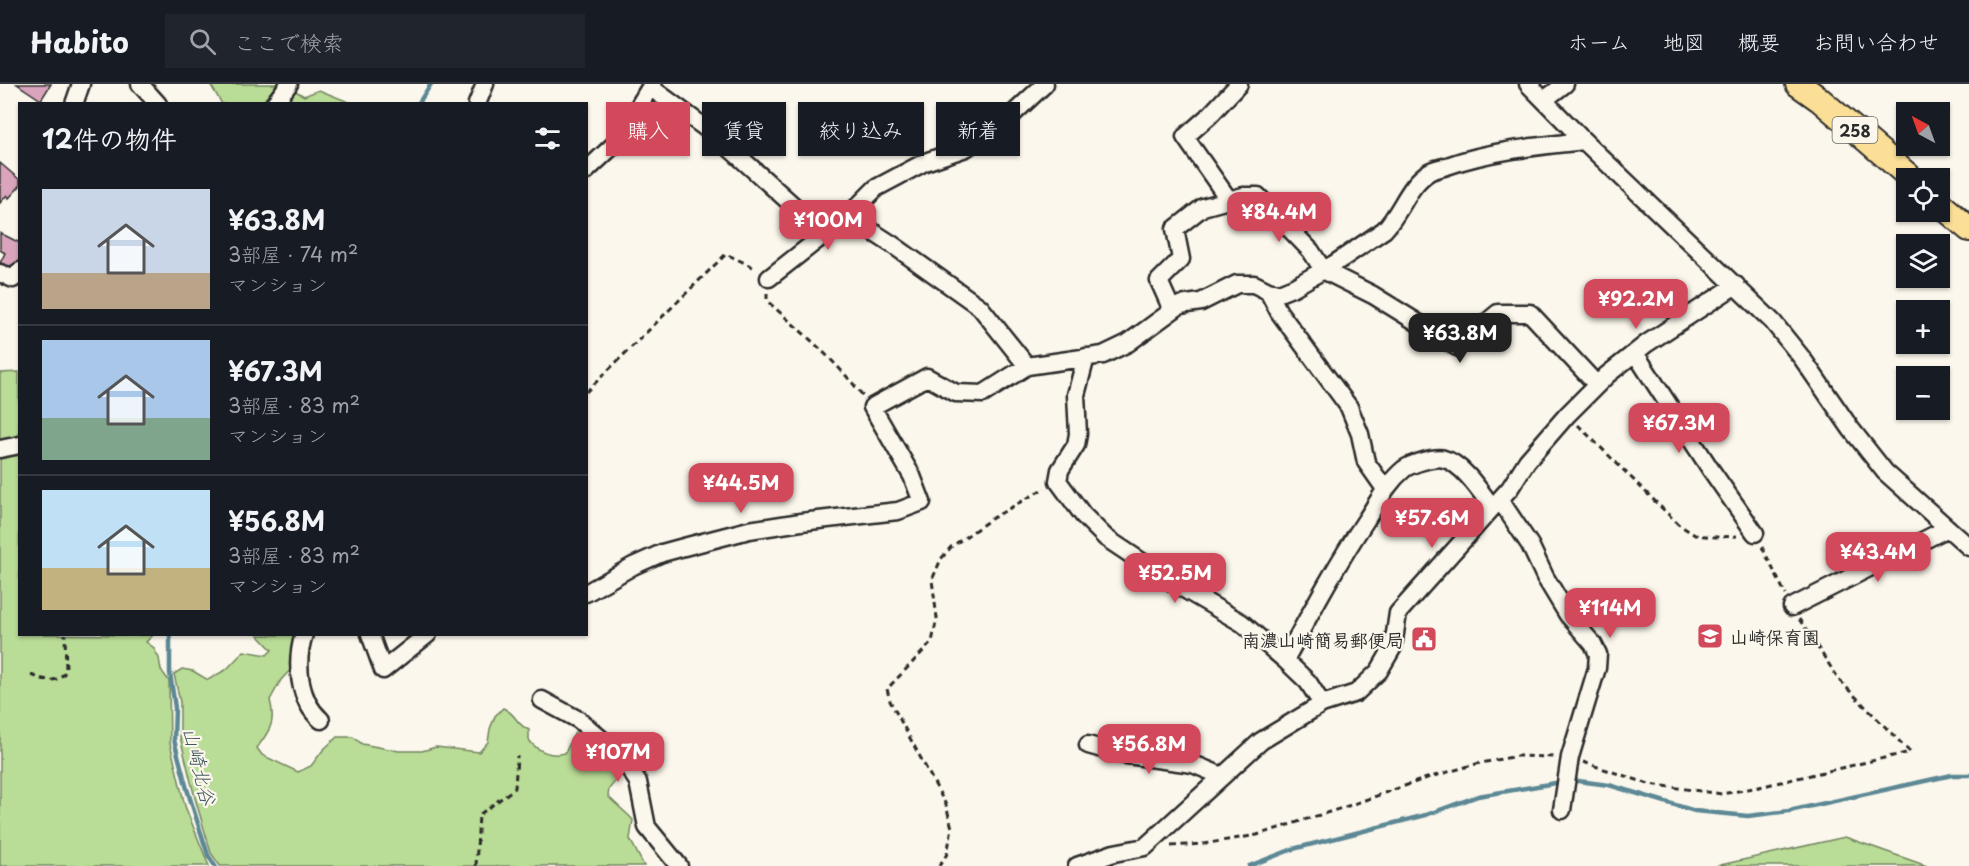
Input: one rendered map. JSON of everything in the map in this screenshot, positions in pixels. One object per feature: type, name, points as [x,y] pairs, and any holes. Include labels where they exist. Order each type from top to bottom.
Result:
[{"type":"highway","name":"258","points":[[1798,84],[1820,99],[1899,168]]},
{"type":"highway","points":[[1950,213],[1969,229]]},
{"type":"street","points":[[75,102],[81,84]]},
{"type":"street","points":[[140,84],[156,102]]},
{"type":"street","points":[[276,102],[289,84]]},
{"type":"street","points":[[478,102],[485,84]]},
{"type":"street","points":[[769,278],[848,216],[876,188],[925,162],[966,148],[1013,114],[1045,84]]},
{"type":"street","points":[[1229,200],[1185,137],[1210,115],[1239,84]]},
{"type":"street","points":[[1528,84],[1584,141],[1737,285],[1773,322],[1885,472],[1969,547]]},
{"type":"street","points":[[1544,100],[1565,84]]},
{"type":"street","points":[[588,169],[618,141],[651,86],[715,135],[825,234]]},
{"type":"street","points":[[588,591],[633,566],[662,553],[684,547],[749,530],[898,511],[922,502],[912,476],[872,407],[927,377],[957,393],[983,394],[1027,366],[1103,355],[1128,343],[1179,305],[1201,302],[1237,284],[1254,284],[1268,291],[1279,293],[1323,270],[1384,230],[1415,185],[1429,172],[1467,159],[1546,145],[1584,141]]},
{"type":"street","points":[[1172,310],[1159,281],[1181,259],[1175,229],[1203,207],[1243,196],[1258,196],[1311,251],[1323,270],[1373,295],[1457,347],[1498,313],[1530,313],[1598,385]]},
{"type":"street","points":[[848,216],[980,307],[1027,366]]},
{"type":"street","points":[[0,273],[13,279],[18,273]]},
{"type":"street","points":[[1077,866],[1114,852],[1145,847],[1261,741],[1322,704],[1356,693],[1379,671],[1393,647],[1398,613],[1510,488],[1527,461],[1567,415],[1635,352],[1737,285]]},
{"type":"street","points":[[1268,291],[1279,312],[1349,407],[1360,434],[1366,462],[1384,489]]},
{"type":"street","points":[[1635,352],[1711,470],[1755,533]]},
{"type":"street","points":[[1086,357],[1076,395],[1078,434],[1076,445],[1060,470],[1058,481],[1083,514],[1106,538],[1172,582],[1242,623],[1308,682],[1322,704]]},
{"type":"street","points":[[0,449],[18,446]]},
{"type":"street","points":[[1285,660],[1338,562],[1384,489],[1406,468],[1425,461],[1443,458],[1459,468],[1496,503],[1530,545],[1568,615],[1593,644],[1598,654],[1598,668],[1570,757],[1562,810]]},
{"type":"street","points":[[1792,607],[1948,528]]},
{"type":"street","points":[[304,636],[298,667],[310,707],[321,720]]},
{"type":"street","points":[[371,636],[383,670],[426,636]]},
{"type":"street","points":[[542,700],[579,720],[621,756],[638,782],[647,827],[679,866]]},
{"type":"street","points":[[1088,745],[1120,754],[1193,764],[1222,776]]},
{"type":"path","points":[[588,390],[726,254],[745,262],[769,278],[767,301],[819,346],[846,374],[872,407]]},
{"type":"path","points":[[1145,847],[1203,844],[1257,835],[1427,778],[1476,764],[1517,756],[1570,757],[1649,784],[1722,794],[1910,752],[1840,681],[1792,607],[1755,533],[1716,537],[1695,535],[1678,524],[1567,415]]},
{"type":"path","points":[[939,866],[947,854],[952,828],[946,805],[890,701],[887,689],[932,642],[937,618],[932,580],[941,559],[951,547],[991,519],[1058,481]]},
{"type":"path","points":[[31,675],[55,681],[61,678],[66,671],[65,636]]},
{"type":"path","points":[[476,866],[479,815],[515,788],[517,756]]},
{"type":"green space","points":[[210,84],[277,84],[263,102],[221,102]]},
{"type":"green space","points":[[292,89],[304,96],[319,90],[349,102],[282,102]]},
{"type":"green space","points":[[18,372],[18,436],[0,441],[0,373]]},
{"type":"green space","points":[[18,452],[18,636],[152,636],[146,642],[153,647],[159,658],[161,670],[169,681],[170,743],[185,806],[209,866],[0,866],[0,457]]},
{"type":"green space","points":[[259,636],[300,636],[293,667],[281,680],[270,700],[271,726],[257,748],[262,755],[298,772],[311,766],[337,737],[353,737],[362,744],[399,751],[422,751],[436,747],[479,752],[488,742],[495,716],[503,708],[529,730],[529,740],[532,744],[550,754],[565,753],[576,730],[581,729],[616,757],[615,772],[618,778],[609,789],[608,796],[633,820],[630,839],[644,866],[220,866],[211,853],[180,737],[180,702],[174,674],[182,669],[193,671],[208,680],[227,669],[244,651],[267,655],[272,650]]},
{"type":"green space","points":[[1845,837],[1927,866],[1716,866]]},
{"type":"building","points":[[17,84],[51,84],[41,100]]},
{"type":"building","points":[[0,163],[18,178],[18,188],[9,198],[7,195],[0,203]]},
{"type":"building","points":[[0,233],[18,242],[18,262],[10,266],[0,263],[5,253],[0,250]]},
{"type":"waterway","name":"山崎北谷","points":[[419,102],[431,84]]},
{"type":"waterway","name":"山崎北谷","points":[[170,636],[170,673],[175,708],[174,740],[208,855],[215,866]]},
{"type":"waterway","points":[[1570,780],[1609,785],[1695,811],[1748,816],[1789,811],[1952,775],[1969,775]]},
{"type":"waterway","points":[[1249,866],[1293,849],[1426,815],[1478,796],[1561,782]]},
{"type":"place","name":"山崎保育園","points":[[1710,636]]},
{"type":"place","name":"南濃山崎簡易郵便局","points":[[1424,639]]}]
